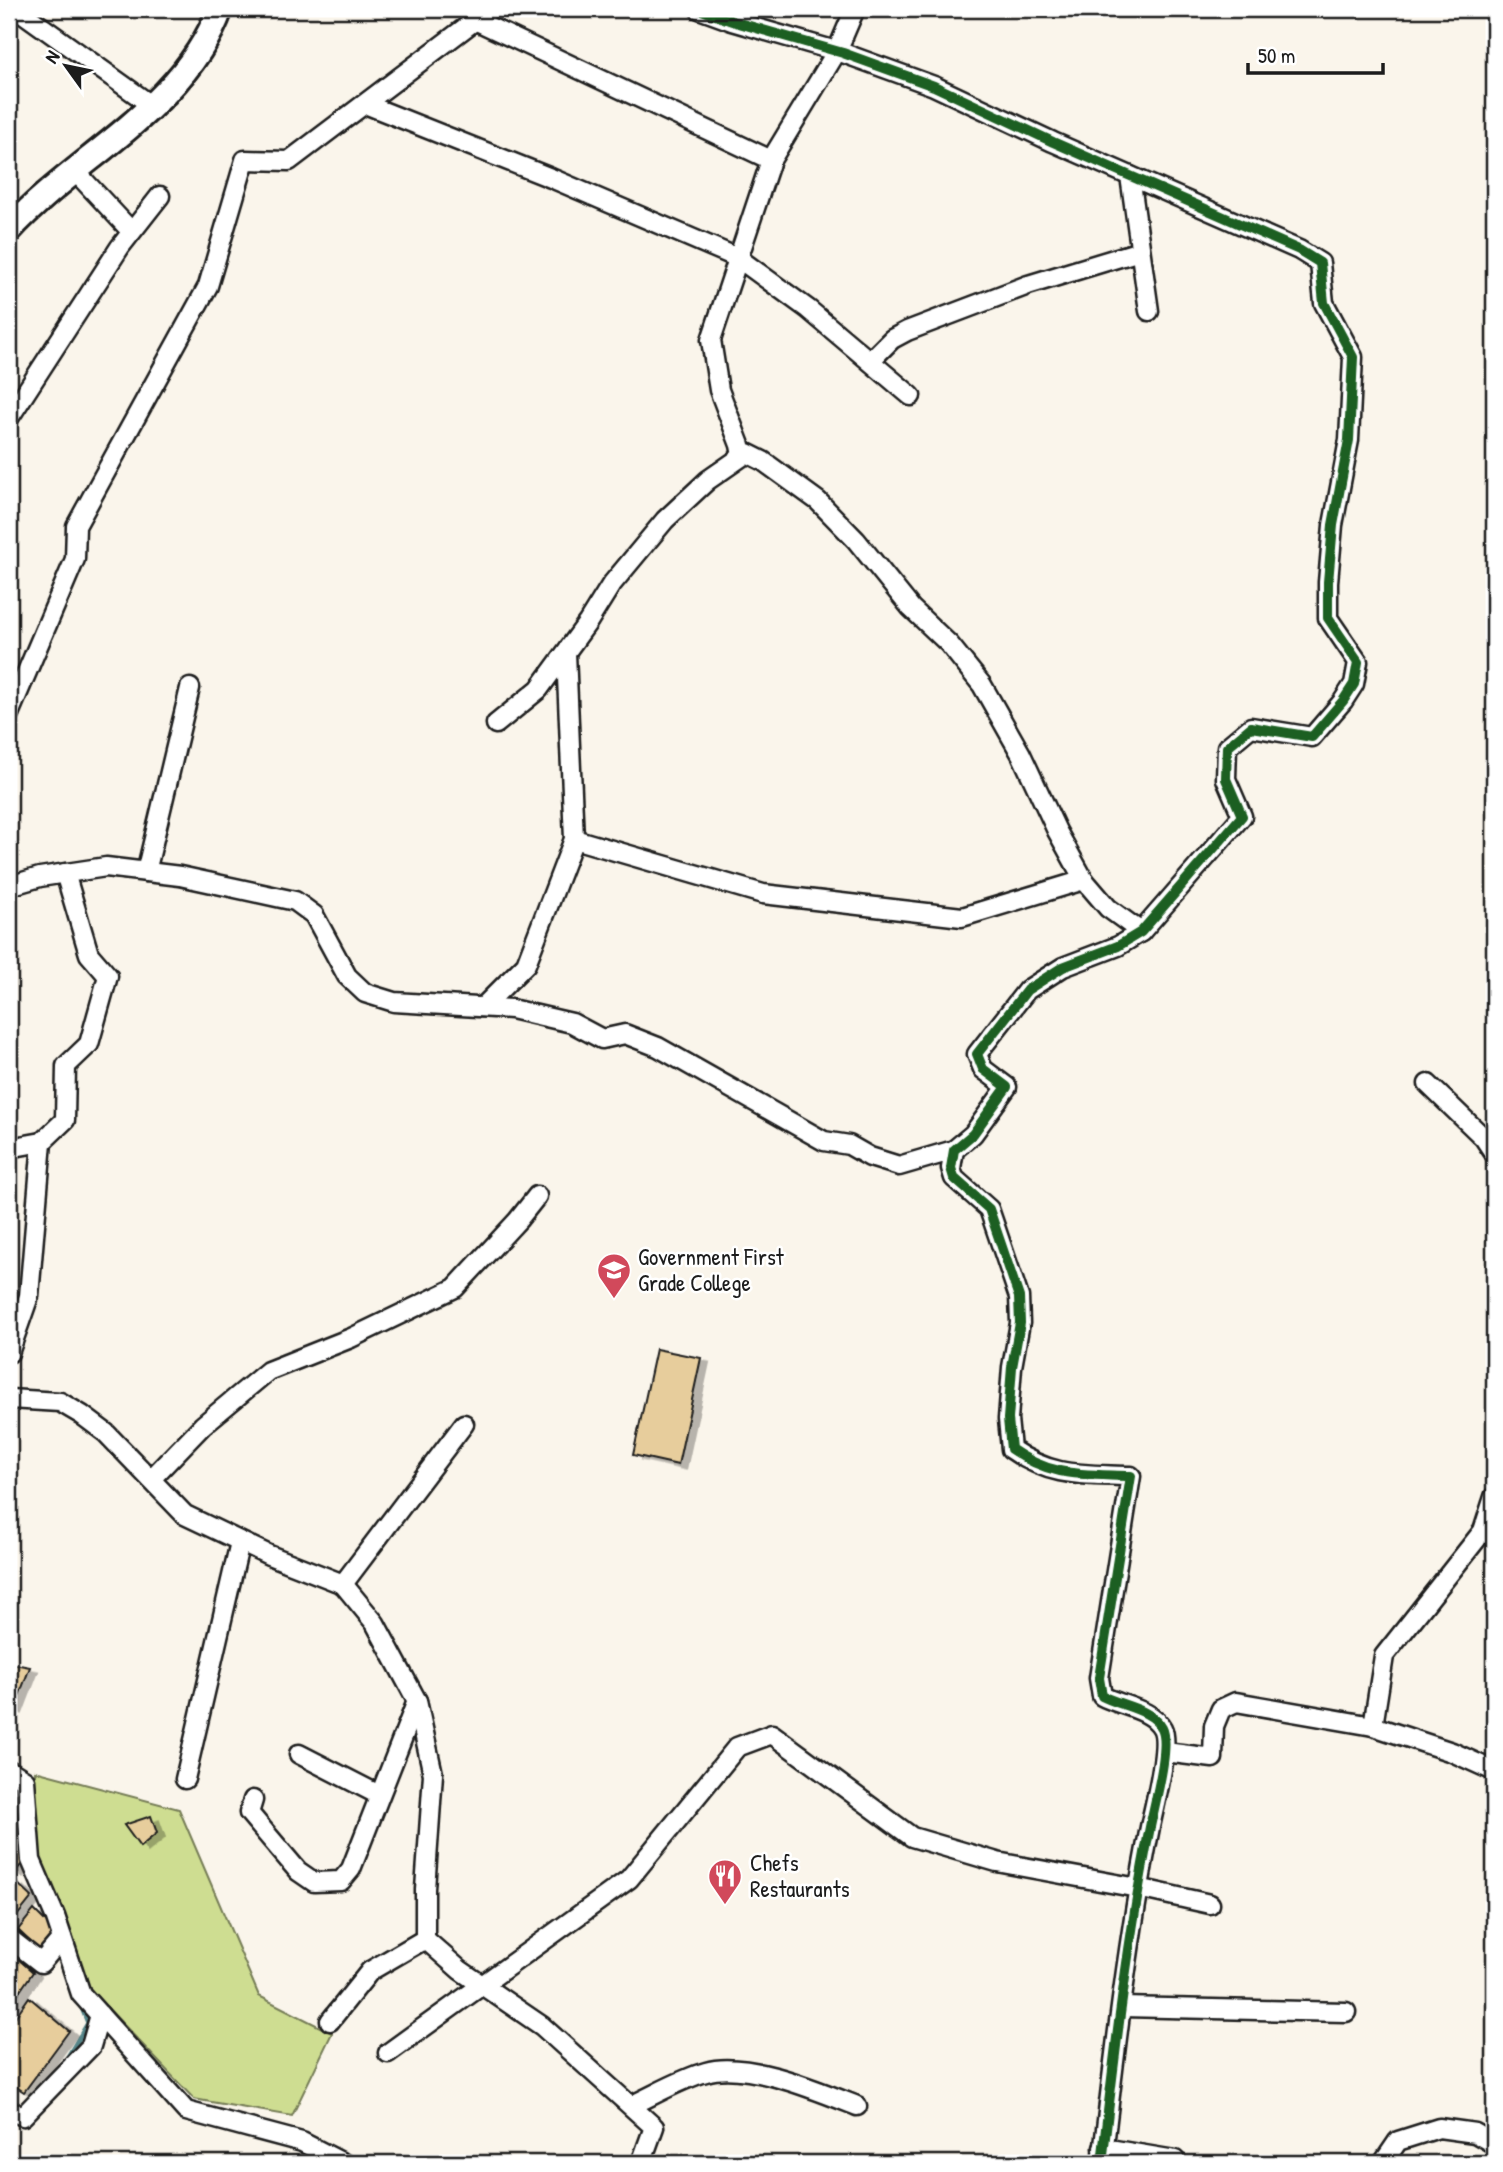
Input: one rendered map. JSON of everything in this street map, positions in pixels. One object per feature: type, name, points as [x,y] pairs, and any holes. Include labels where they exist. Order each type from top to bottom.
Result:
[{"type":"main road","points":[[9,230],[26,211],[134,124],[187,68],[215,23],[220,9]]},
{"type":"street","points":[[17,9],[151,105]]},
{"type":"street","points":[[9,714],[75,559],[76,526],[208,286],[245,160],[289,161],[490,9]]},
{"type":"street","points":[[9,886],[40,877],[106,867],[192,879],[295,901],[314,915],[346,976],[365,993],[394,1002],[511,1009],[572,1023],[602,1039],[625,1034],[658,1047],[824,1141],[849,1145],[870,1157],[899,1166],[954,1150],[972,1134],[1007,1087],[984,1069],[977,1054],[1027,990],[1063,967],[1118,946],[1142,932],[1242,816],[1226,779],[1227,747],[1251,727],[1312,737],[1343,701],[1354,684],[1358,662],[1328,618],[1328,582],[1333,525],[1349,440],[1353,357],[1324,303],[1320,263],[1299,250],[934,86],[837,51],[699,9]]},
{"type":"street","points":[[742,456],[719,390],[710,340],[771,160],[837,51],[855,9]]},
{"type":"street","points":[[475,20],[771,160]]},
{"type":"street","points":[[365,104],[551,178],[737,258],[808,310],[911,396]]},
{"type":"street","points":[[75,171],[131,231]]},
{"type":"street","points":[[1130,176],[1149,311]]},
{"type":"street","points":[[9,418],[131,231],[160,195]]},
{"type":"street","points":[[870,361],[892,339],[907,331],[1028,285],[1140,251]]},
{"type":"street","points":[[496,724],[539,689],[611,585],[665,520],[708,480],[747,453],[763,461],[818,501],[856,540],[911,608],[949,644],[982,685],[1021,754],[1057,831],[1084,880],[1108,908],[1142,932]]},
{"type":"street","points":[[483,1007],[526,964],[574,839],[566,653]]},
{"type":"street","points":[[146,872],[190,688]]},
{"type":"street","points":[[574,839],[763,894],[962,917],[1084,880]]},
{"type":"street","points":[[9,1148],[42,1142],[65,1120],[66,1066],[89,1044],[108,976],[89,954],[65,873]]},
{"type":"street","points":[[1428,1084],[1484,1139],[1494,1153]]},
{"type":"street","points":[[9,1353],[29,1296],[42,1142]]},
{"type":"street","points":[[954,1150],[951,1168],[954,1178],[989,1209],[1019,1297],[1020,1323],[1012,1367],[1008,1419],[1011,1449],[1032,1464],[1062,1473],[1131,1476],[1099,1678],[1102,1696],[1116,1704],[1147,1712],[1162,1728],[1165,1752],[1138,1888],[1103,2155],[1175,2160]]},
{"type":"street","points":[[151,1479],[203,1424],[268,1371],[351,1338],[455,1288],[537,1196]]},
{"type":"street","points":[[10,1393],[60,1402],[82,1415],[106,1433],[185,1516],[240,1542],[343,1584],[375,1623],[417,1701],[433,1774],[425,1889],[425,1939],[460,1970],[542,2026],[654,2127],[641,2163]]},
{"type":"street","points":[[343,1584],[464,1424]]},
{"type":"street","points":[[1373,1726],[1384,1656],[1483,1531],[1494,1497]]},
{"type":"street","points":[[185,1779],[240,1542]]},
{"type":"street","points":[[253,1800],[249,1813],[287,1861],[314,1882],[341,1881],[351,1869],[417,1701]]},
{"type":"street","points":[[1165,1752],[1213,1758],[1214,1726],[1221,1709],[1236,1702],[1373,1726],[1452,1752],[1494,1771]]},
{"type":"street","points":[[388,2053],[629,1879],[737,1747],[772,1734],[912,1837],[997,1862],[1210,1904]]},
{"type":"street","points":[[299,1754],[379,1795]]},
{"type":"street","points":[[9,1770],[24,1780],[31,1860],[82,1994],[186,2111],[302,2142],[343,2163]]},
{"type":"street","points":[[9,1938],[41,1963],[62,1938]]},
{"type":"street","points":[[330,2021],[370,1971],[425,1939]]},
{"type":"street","points":[[1122,2007],[1346,2012]]},
{"type":"street","points":[[9,2110],[23,2116],[50,2089],[91,2046],[100,2015]]},
{"type":"street","points":[[632,2105],[707,2071],[733,2068],[797,2084],[857,2106]]},
{"type":"street","points":[[1384,2163],[1398,2141],[1439,2128],[1475,2133],[1494,2144]]},
{"type":"green space","points":[[35,1771],[179,1809],[259,1996],[332,2033],[292,2116],[194,2099],[89,1988],[40,1866],[35,1820]]},
{"type":"building","points":[[656,1349],[701,1358],[678,1465],[633,1455]]},
{"type":"building","points":[[9,1663],[30,1667],[14,1709],[9,1707]]},
{"type":"building","points":[[151,1816],[157,1833],[140,1847],[124,1825]]},
{"type":"building","points":[[17,1829],[33,1851],[15,1872],[9,1867],[9,1839]]},
{"type":"building","points":[[16,1882],[32,1897],[9,1926],[9,1891]]},
{"type":"building","points":[[34,1910],[56,1932],[41,1952],[18,1930]]},
{"type":"building","points":[[10,1952],[33,1972],[11,2004],[9,2002]]},
{"type":"building","points":[[29,1997],[69,2031],[24,2092],[9,2082],[9,2026]]},
{"type":"waterway","points":[[63,2065],[88,2023],[80,2003]]},
{"type":"cycle path","points":[[699,9],[843,53],[934,86],[1053,142],[1299,250],[1320,263],[1324,303],[1353,357],[1349,440],[1333,525],[1328,618],[1358,662],[1354,684],[1312,737],[1251,727],[1227,747],[1226,779],[1242,816],[1141,932],[1118,946],[1063,967],[1027,990],[977,1054],[983,1069],[1007,1087],[973,1134],[954,1150],[951,1168],[954,1178],[989,1209],[1019,1297],[1020,1323],[1012,1367],[1008,1419],[1011,1449],[1054,1470],[1131,1476],[1099,1678],[1102,1696],[1144,1712],[1157,1722],[1162,1728],[1164,1748],[1129,1953],[1102,2163]]},
{"type":"place","name":"Government First Grade College","points":[[614,1300]]},
{"type":"place","name":"Chefs Restaurants","points":[[725,1906]]}]
